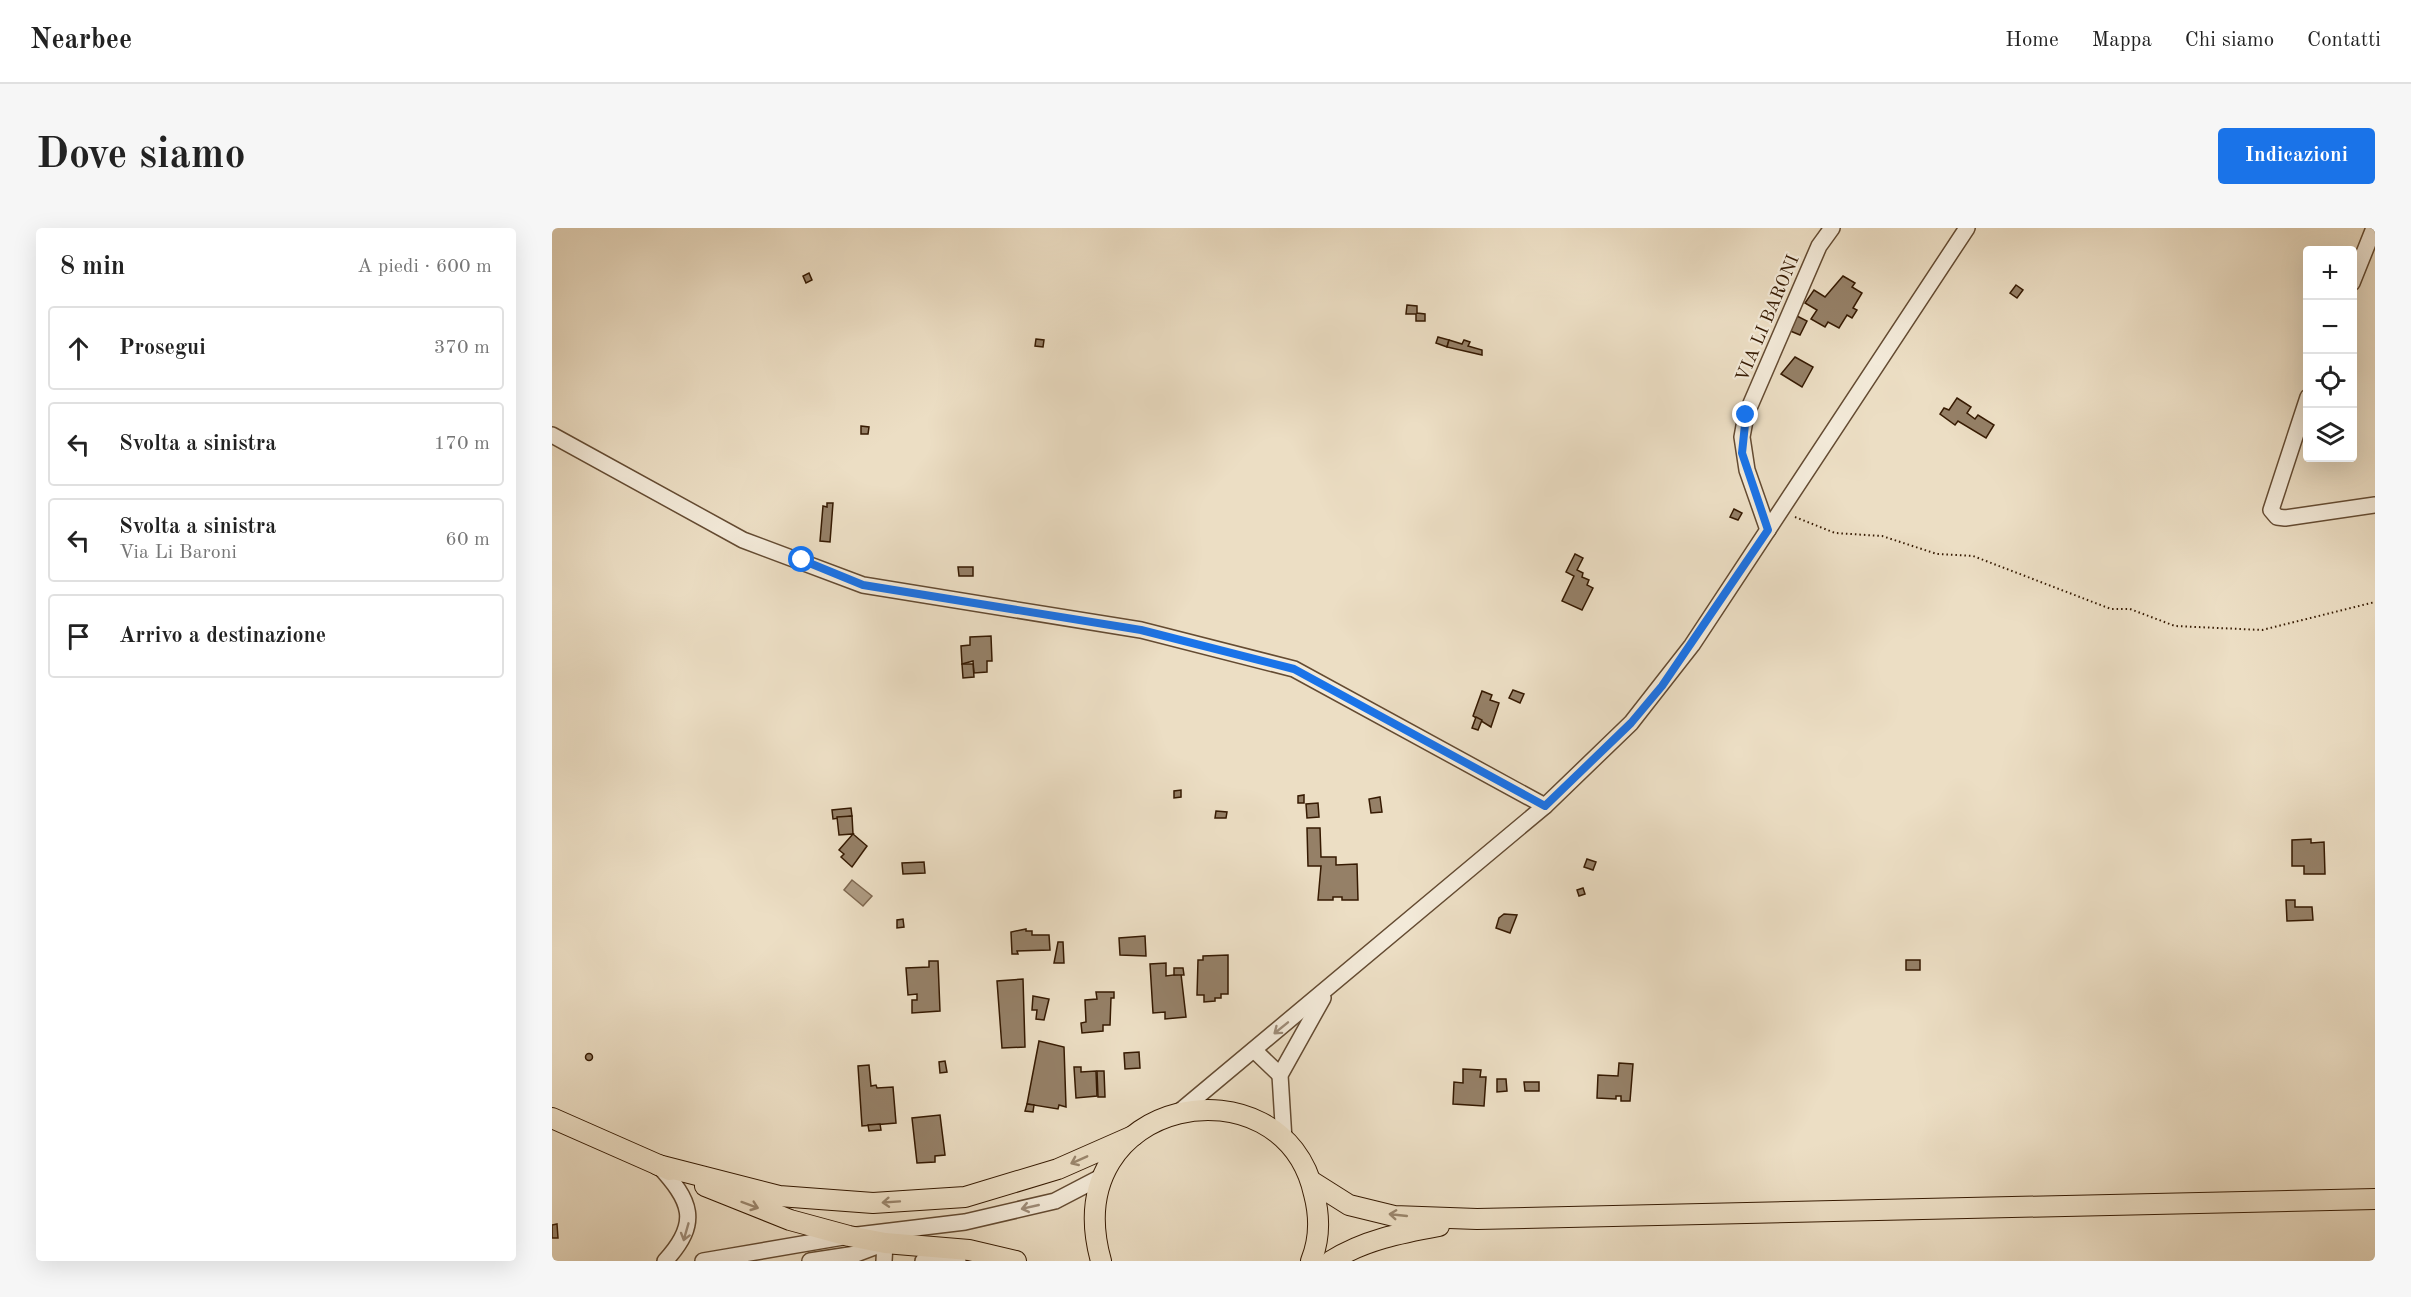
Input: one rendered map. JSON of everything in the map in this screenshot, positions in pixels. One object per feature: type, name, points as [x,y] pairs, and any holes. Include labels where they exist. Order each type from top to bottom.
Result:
[{"type":"main road","points":[[658,1165],[779,1196],[873,1203],[964,1197],[1058,1169],[1132,1136],[1154,1121],[1179,1112],[1216,1109],[1253,1119],[1284,1140],[1300,1159],[1311,1180],[1319,1214],[1316,1248],[1311,1261]]},
{"type":"main road","points":[[552,1118],[732,1198],[790,1220],[849,1236],[884,1252],[969,1250],[1016,1261]]},
{"type":"main road","points":[[1101,1261],[1094,1237],[1094,1206],[1102,1176],[1115,1154],[1132,1136]]},
{"type":"main road","points":[[1311,1180],[1349,1205],[1394,1216],[1477,1219],[2375,1199]]},
{"type":"main road","points":[[1331,1261],[1346,1251],[1393,1234],[1477,1219]]},
{"type":"street","name":"VIA LI BARONI","points":[[1768,530],[1742,453],[1744,426],[1819,246],[1832,228]]},
{"type":"street","points":[[1179,1112],[1545,806],[1631,723],[1662,686],[1768,530],[1967,228]]},
{"type":"street","points":[[2357,270],[2374,228]]},
{"type":"street","points":[[2303,408],[2271,510],[2277,517],[2285,518],[2375,505]]},
{"type":"street","points":[[552,435],[743,540],[863,585],[1141,630],[1294,669],[1545,806]]},
{"type":"street","points":[[1284,1140],[1280,1075],[1326,991]]},
{"type":"street","points":[[1254,1050],[1280,1075]]},
{"type":"street","points":[[658,1165],[678,1187],[690,1217],[683,1242],[666,1261]]},
{"type":"street","points":[[703,1261],[849,1236],[965,1222],[1055,1201],[1102,1176]]},
{"type":"street","points":[[810,1261],[884,1252]]},
{"type":"street","points":[[923,1261],[933,1259],[958,1261]]},
{"type":"path","points":[[1782,509],[1797,519],[1815,523],[1835,533],[1882,536],[1937,554],[1973,556],[2111,609],[2130,609],[2175,626],[2262,630],[2375,602]]},
{"type":"shaded area","points":[[852,880],[872,896],[863,906],[844,890]]},
{"type":"building","points":[[809,273],[812,280],[806,283],[803,276]]},
{"type":"building","points":[[1843,276],[1855,283],[1852,287],[1862,293],[1853,308],[1857,310],[1852,318],[1847,315],[1839,328],[1828,322],[1825,327],[1811,319],[1817,310],[1805,303],[1814,290],[1825,297]]},
{"type":"building","points":[[2016,285],[2023,290],[2017,298],[2010,293]]},
{"type":"building","points":[[1407,305],[1417,306],[1417,313],[1425,314],[1425,321],[1416,321],[1416,314],[1406,314]]},
{"type":"building","points":[[1795,315],[1807,321],[1800,335],[1788,330]]},
{"type":"building","points":[[1438,337],[1449,340],[1447,347],[1436,343]]},
{"type":"building","points":[[1036,339],[1044,340],[1043,347],[1035,346]]},
{"type":"building","points":[[1449,340],[1462,344],[1464,340],[1470,342],[1468,346],[1482,350],[1482,355],[1447,347]]},
{"type":"building","points":[[1795,357],[1813,367],[1802,387],[1781,374]]},
{"type":"building","points":[[1957,398],[1971,407],[1967,413],[1975,419],[1978,415],[1994,425],[1986,438],[1958,421],[1955,425],[1940,414],[1944,408],[1949,410]]},
{"type":"building","points":[[861,426],[869,427],[868,434],[861,434]]},
{"type":"building","points":[[827,503],[833,503],[830,542],[820,541],[823,506],[827,507]]},
{"type":"building","points":[[1734,509],[1742,513],[1738,520],[1730,517]]},
{"type":"building","points":[[1575,554],[1583,558],[1577,570],[1583,573],[1582,577],[1589,580],[1587,585],[1593,588],[1582,610],[1562,601],[1574,576],[1566,572]]},
{"type":"building","points":[[958,567],[973,567],[973,576],[959,576]]},
{"type":"building","points":[[991,636],[992,661],[987,661],[987,672],[974,673],[973,661],[962,664],[961,646],[970,645],[970,637]]},
{"type":"building","points":[[962,664],[973,664],[974,677],[963,678]]},
{"type":"building","points":[[1513,690],[1524,694],[1520,703],[1509,698]]},
{"type":"building","points":[[1482,691],[1492,695],[1490,700],[1499,703],[1491,727],[1473,716]]},
{"type":"building","points":[[1476,717],[1482,720],[1478,730],[1472,728]]},
{"type":"building","points":[[1181,790],[1181,797],[1174,798],[1174,791]]},
{"type":"building","points":[[1304,795],[1304,803],[1298,803],[1298,796]]},
{"type":"building","points":[[1380,797],[1382,812],[1371,813],[1369,799]]},
{"type":"building","points":[[1318,803],[1319,817],[1307,818],[1306,804]]},
{"type":"building","points":[[851,808],[852,816],[833,819],[832,810]]},
{"type":"building","points":[[1216,811],[1227,812],[1226,818],[1215,818]]},
{"type":"building","points":[[852,816],[853,834],[839,835],[837,817]]},
{"type":"building","points":[[1307,828],[1320,828],[1321,857],[1336,857],[1336,865],[1357,864],[1358,900],[1342,900],[1342,897],[1333,897],[1333,900],[1318,900],[1321,866],[1308,866]]},
{"type":"building","points":[[853,834],[867,846],[852,867],[841,857],[844,854],[839,850]]},
{"type":"building","points":[[2311,839],[2311,843],[2324,842],[2325,874],[2304,874],[2304,866],[2292,866],[2292,840]]},
{"type":"building","points":[[1587,859],[1596,862],[1593,870],[1584,867]]},
{"type":"building","points":[[924,862],[925,873],[903,874],[902,863]]},
{"type":"building","points":[[1583,888],[1585,894],[1579,896],[1577,890]]},
{"type":"building","points":[[2286,900],[2295,900],[2295,907],[2312,907],[2313,920],[2287,921]]},
{"type":"building","points":[[1504,914],[1517,915],[1510,933],[1496,928],[1499,918]]},
{"type":"building","points":[[903,919],[904,927],[897,928],[897,920]]},
{"type":"building","points":[[1026,929],[1026,931],[1032,931],[1032,935],[1049,935],[1050,950],[1017,951],[1018,954],[1012,954],[1011,932]]},
{"type":"building","points":[[1145,936],[1146,956],[1120,955],[1119,938]]},
{"type":"building","points":[[1058,942],[1063,942],[1064,963],[1054,963]]},
{"type":"building","points":[[1228,955],[1228,994],[1221,994],[1221,998],[1215,998],[1215,1001],[1204,1002],[1204,995],[1197,995],[1198,960],[1203,960],[1203,956]]},
{"type":"building","points":[[1906,960],[1920,960],[1920,970],[1906,970]]},
{"type":"building","points":[[929,961],[938,961],[940,1011],[912,1013],[912,1000],[917,1000],[917,994],[908,995],[906,968],[929,967]]},
{"type":"building","points":[[1166,963],[1166,976],[1181,974],[1186,1017],[1165,1019],[1165,1012],[1153,1013],[1150,964]]},
{"type":"building","points":[[1174,968],[1183,968],[1184,975],[1174,975]]},
{"type":"building","points":[[1023,979],[1025,1047],[1002,1048],[997,981]]},
{"type":"building","points":[[1096,992],[1114,992],[1114,998],[1111,998],[1110,1025],[1103,1025],[1103,1031],[1082,1033],[1081,1023],[1086,1022],[1085,1000],[1097,999]]},
{"type":"building","points":[[1033,996],[1049,999],[1044,1020],[1036,1019],[1037,1010],[1032,1010]]},
{"type":"building","points":[[1039,1041],[1064,1047],[1066,1107],[1059,1105],[1058,1109],[1027,1104]]},
{"type":"building","points":[[1139,1052],[1140,1068],[1125,1069],[1124,1053]]},
{"type":"building","points":[[589,1054],[592,1057],[589,1060],[586,1057]]},
{"type":"building","points":[[945,1061],[947,1072],[940,1073],[939,1062]]},
{"type":"building","points":[[1619,1063],[1633,1064],[1630,1101],[1621,1101],[1621,1096],[1616,1096],[1616,1099],[1597,1098],[1598,1075],[1618,1076]]},
{"type":"building","points":[[869,1065],[871,1086],[893,1087],[896,1123],[862,1126],[858,1066]]},
{"type":"building","points":[[1074,1067],[1081,1067],[1081,1072],[1096,1071],[1097,1096],[1076,1098]]},
{"type":"building","points":[[1463,1069],[1481,1070],[1480,1077],[1486,1077],[1484,1106],[1453,1104],[1454,1082],[1463,1083]]},
{"type":"building","points":[[1097,1071],[1104,1071],[1105,1097],[1098,1097]]},
{"type":"building","points":[[1497,1079],[1506,1079],[1507,1091],[1497,1092]]},
{"type":"building","points":[[1524,1082],[1539,1082],[1539,1091],[1525,1091]]},
{"type":"building","points":[[1027,1104],[1034,1105],[1033,1112],[1025,1111]]},
{"type":"building","points":[[940,1115],[945,1155],[935,1156],[935,1162],[917,1163],[912,1118]]},
{"type":"building","points":[[880,1124],[881,1130],[869,1131],[868,1125]]},
{"type":"building","points":[[557,1224],[558,1238],[552,1238],[552,1225]]},
{"type":"route","points":[[802,560],[863,585],[1002,605],[1141,630],[1294,669],[1545,806],[1631,723],[1662,686],[1768,530],[1742,453],[1746,415]]}]
